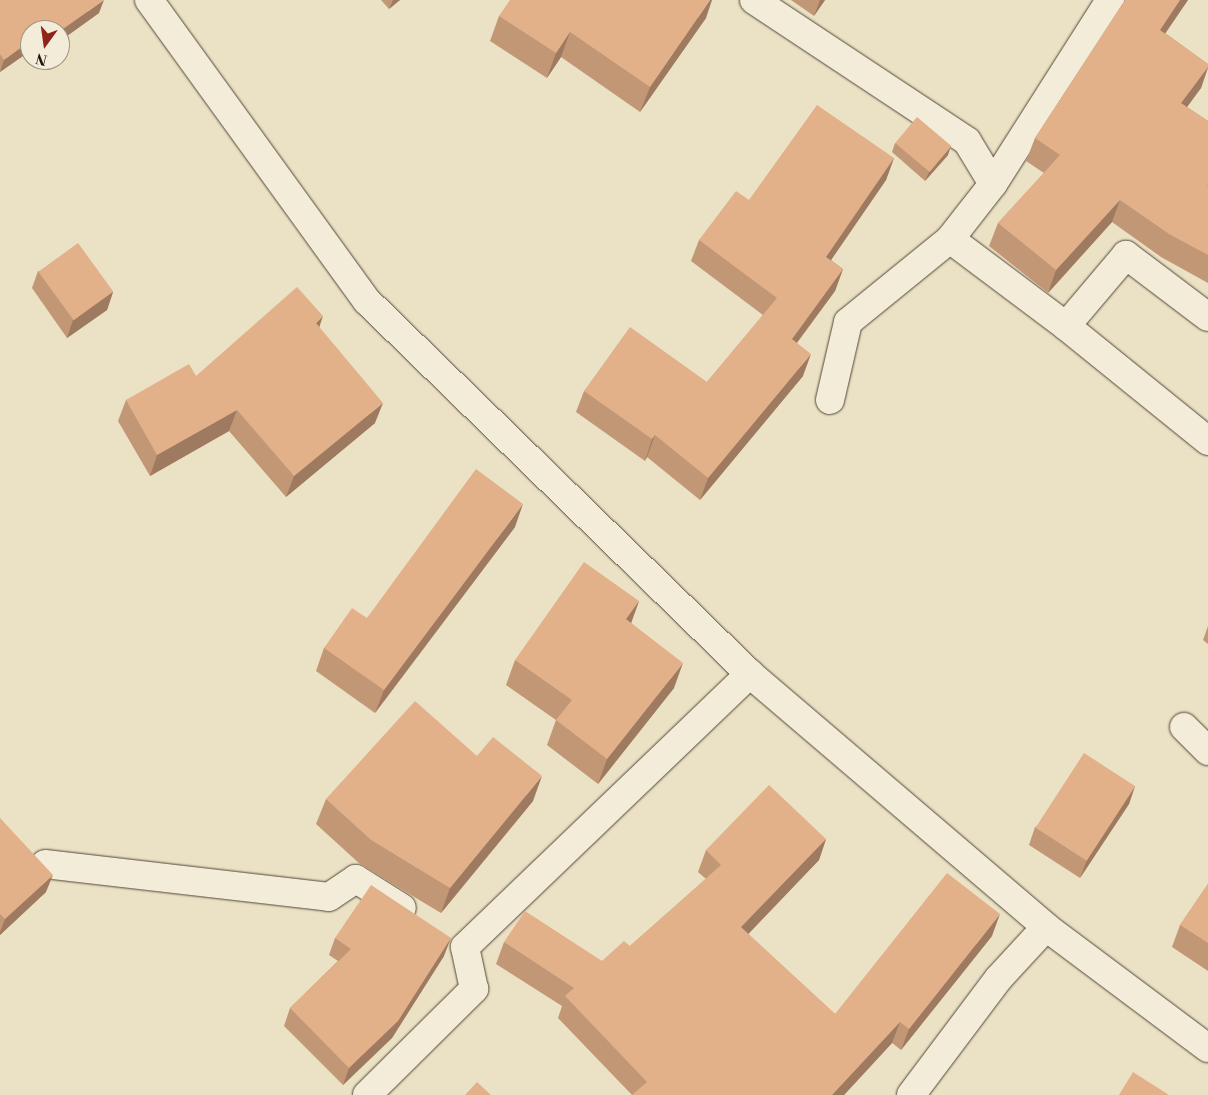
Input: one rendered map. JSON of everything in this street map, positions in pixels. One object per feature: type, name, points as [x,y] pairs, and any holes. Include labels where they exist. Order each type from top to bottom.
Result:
[{"type":"street","points":[[150,0],[367,300],[750,674],[1046,927],[1208,1048]]},
{"type":"street","points":[[754,0],[967,141],[993,184]]},
{"type":"street","points":[[830,400],[848,322],[950,239],[993,184],[1110,0]]},
{"type":"street","points":[[950,239],[1066,326],[1208,441]]},
{"type":"street","points":[[1066,326],[1126,255],[1208,317]]},
{"type":"street","points":[[464,947],[750,674]]},
{"type":"street","points":[[1184,727],[1208,751]]},
{"type":"street","points":[[45,864],[329,897],[356,879],[464,947],[474,989],[367,1095]]},
{"type":"street","points":[[911,1095],[999,978],[1046,927]]},
{"type":"building","points":[[0,0],[104,0],[70,24],[70,20],[20,20],[20,48],[4,60],[0,54]]},
{"type":"building","points":[[510,0],[710,0],[650,87],[570,32],[556,53],[499,16]]},
{"type":"building","points":[[1125,0],[1180,0],[1160,30],[1208,64],[1208,67],[1181,103],[1208,121],[1208,255],[1169,234],[1120,200],[1056,270],[998,223],[1060,155],[1035,138]]},
{"type":"building","points":[[817,105],[894,158],[826,257],[843,269],[792,339],[811,354],[708,478],[655,435],[652,439],[584,391],[630,327],[707,382],[777,298],[699,240],[736,191],[749,200]]},
{"type":"building","points":[[917,117],[951,146],[930,172],[895,143]]},
{"type":"building","points":[[78,243],[113,292],[74,320],[38,272]]},
{"type":"building","points":[[297,287],[323,316],[316,323],[383,403],[294,476],[237,410],[157,455],[126,400],[189,364],[196,376]]},
{"type":"building","points":[[476,469],[523,504],[384,690],[324,648],[352,608],[367,618]]},
{"type":"building","points":[[584,562],[639,601],[626,619],[683,663],[607,759],[556,720],[572,700],[515,660]]},
{"type":"building","points":[[415,701],[477,756],[493,737],[542,776],[450,888],[371,840],[326,799]]},
{"type":"building","points":[[1084,753],[1135,786],[1087,861],[1036,828]]},
{"type":"building","points":[[769,785],[826,839],[741,927],[835,1014],[947,873],[1000,914],[909,1029],[900,1022],[832,1095],[632,1095],[647,1082],[565,996],[574,988],[504,942],[525,911],[602,961],[624,941],[630,946],[721,865],[706,850]]},
{"type":"building","points":[[0,818],[53,875],[5,919],[0,914]]},
{"type":"building","points":[[1208,884],[1208,943],[1180,925]]},
{"type":"building","points":[[371,885],[451,938],[398,1021],[349,1068],[290,1008],[351,949],[335,938]]},
{"type":"building","points":[[1133,1072],[1169,1095],[1119,1095]]},
{"type":"building","points":[[477,1082],[491,1095],[465,1095]]}]
